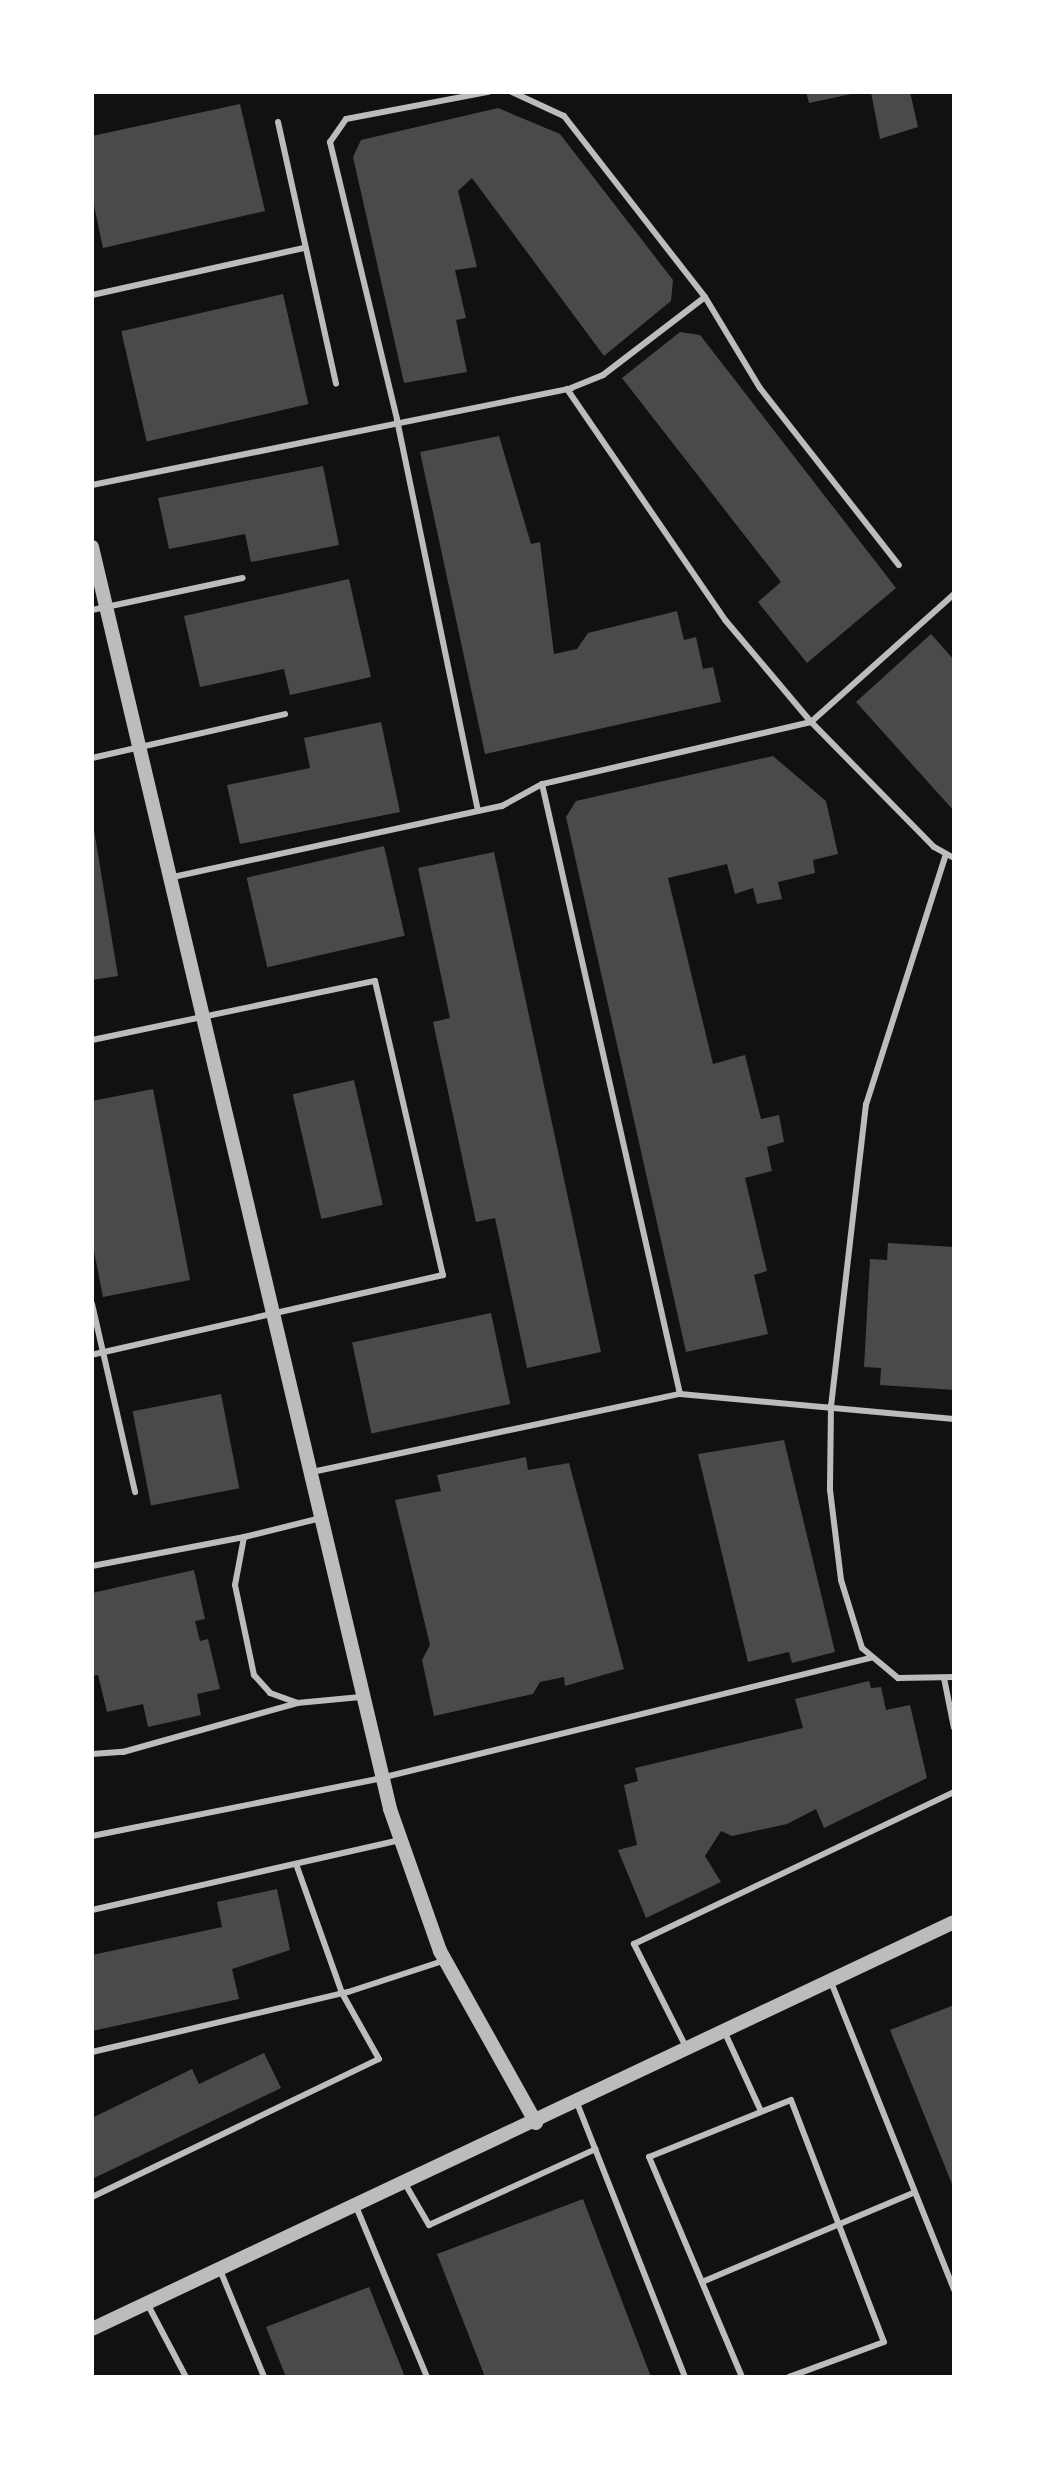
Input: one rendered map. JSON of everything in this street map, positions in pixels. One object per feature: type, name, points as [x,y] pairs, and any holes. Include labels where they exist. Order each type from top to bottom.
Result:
[{"type":"street","points":[[92,547],[99,608],[141,747],[207,1018],[306,1473],[381,1778],[400,1840],[446,1960],[536,2123]]},
{"type":"street","points":[[92,2329],[219,2266],[536,2123],[954,1922]]},
{"type":"lane","points":[[478,811],[397,419],[330,142],[346,119],[488,92]]},
{"type":"lane","points":[[512,92],[564,116],[705,297],[760,388],[899,565]]},
{"type":"lane","points":[[278,122],[336,384]]},
{"type":"lane","points":[[92,295],[304,248]]},
{"type":"lane","points":[[92,485],[397,419],[567,389],[603,375],[705,297]]},
{"type":"lane","points":[[567,389],[726,621],[811,722],[946,854],[954,858]]},
{"type":"lane","points":[[99,608],[243,578]]},
{"type":"lane","points":[[173,877],[478,811],[542,784],[811,722],[954,594]]},
{"type":"lane","points":[[92,758],[285,714]]},
{"type":"lane","points":[[542,784],[680,1394]]},
{"type":"lane","points":[[946,854],[866,1104],[831,1405],[830,1490],[841,1580],[870,1658],[898,1678],[954,1677]]},
{"type":"lane","points":[[92,1040],[375,981],[443,1275],[92,1355]]},
{"type":"lane","points":[[92,1304],[135,1492]]},
{"type":"lane","points":[[306,1473],[680,1394],[831,1405],[954,1419]]},
{"type":"lane","points":[[92,1566],[244,1537],[317,1519]]},
{"type":"lane","points":[[244,1537],[235,1585],[254,1675],[270,1693],[297,1703]]},
{"type":"lane","points":[[92,1836],[381,1778],[870,1658]]},
{"type":"lane","points":[[944,1678],[954,1728]]},
{"type":"lane","points":[[92,1754],[123,1752],[297,1703],[361,1697]]},
{"type":"lane","points":[[688,2050],[634,1944],[954,1792]]},
{"type":"lane","points":[[92,1910],[400,1840]]},
{"type":"lane","points":[[92,2197],[379,2059],[342,1993],[296,1864]]},
{"type":"lane","points":[[92,2052],[342,1993],[446,1960]]},
{"type":"lane","points":[[831,1981],[913,2193],[954,2289]]},
{"type":"lane","points":[[725,2032],[760,2109]]},
{"type":"lane","points":[[742,2377],[649,2157],[760,2109],[791,2100],[884,2342],[789,2377]]},
{"type":"lane","points":[[577,2103],[685,2377]]},
{"type":"lane","points":[[404,2182],[429,2225],[596,2149]]},
{"type":"lane","points":[[702,2282],[913,2193]]},
{"type":"lane","points":[[355,2204],[427,2377]]},
{"type":"lane","points":[[219,2266],[264,2377]]},
{"type":"lane","points":[[146,2302],[186,2377]]},
{"type":"building","points":[[806,92],[855,92],[856,93],[809,103]]},
{"type":"building","points":[[871,92],[910,92],[918,127],[880,139]]},
{"type":"building","points":[[240,104],[265,211],[103,248],[92,196],[92,136]]},
{"type":"building","points":[[498,108],[560,134],[673,280],[671,301],[604,356],[472,178],[458,191],[477,267],[455,270],[466,318],[456,320],[467,372],[404,383],[353,157],[361,140]]},
{"type":"building","points":[[283,294],[308,404],[147,441],[121,331]]},
{"type":"building","points":[[680,332],[700,335],[896,588],[807,663],[758,602],[781,582],[622,378]]},
{"type":"building","points":[[499,436],[531,544],[540,542],[554,654],[577,649],[588,633],[677,611],[684,640],[696,637],[703,669],[713,667],[721,702],[485,754],[420,452]]},
{"type":"building","points":[[323,466],[339,545],[251,562],[245,534],[169,549],[158,498]]},
{"type":"building","points":[[349,579],[371,677],[290,695],[284,669],[200,687],[184,616]]},
{"type":"building","points":[[931,634],[954,660],[954,811],[856,702]]},
{"type":"building","points":[[381,722],[400,812],[240,844],[227,785],[310,768],[304,738]]},
{"type":"building","points":[[773,756],[826,801],[838,854],[813,860],[815,873],[778,882],[782,899],[757,904],[753,888],[735,894],[727,864],[668,878],[713,1064],[745,1055],[761,1119],[779,1115],[784,1142],[767,1147],[772,1171],[745,1178],[767,1271],[754,1275],[768,1334],[686,1352],[566,817],[576,801]]},
{"type":"building","points":[[92,831],[118,976],[92,980]]},
{"type":"building","points":[[384,846],[405,936],[267,967],[247,878]]},
{"type":"building","points":[[494,852],[601,1352],[527,1368],[495,1218],[476,1222],[433,1022],[450,1018],[418,868]]},
{"type":"building","points":[[354,1080],[383,1205],[321,1219],[293,1094]]},
{"type":"building","points":[[153,1089],[190,1280],[103,1297],[92,1241],[92,1101]]},
{"type":"building","points":[[888,1243],[954,1247],[954,1390],[880,1385],[881,1368],[864,1367],[870,1259],[887,1260]]},
{"type":"building","points":[[491,1313],[510,1404],[371,1433],[352,1343]]},
{"type":"building","points":[[221,1394],[239,1488],[151,1505],[133,1411]]},
{"type":"building","points":[[784,1440],[835,1652],[792,1663],[789,1652],[748,1662],[698,1454]]},
{"type":"building","points":[[526,1457],[528,1470],[569,1463],[624,1669],[565,1686],[564,1677],[540,1682],[533,1694],[434,1716],[422,1660],[430,1645],[395,1500],[441,1491],[437,1475]]},
{"type":"building","points":[[194,1570],[205,1619],[195,1621],[200,1641],[208,1639],[220,1689],[197,1694],[201,1715],[148,1727],[143,1704],[107,1712],[98,1675],[92,1676],[92,1593]]},
{"type":"building","points":[[869,1681],[871,1688],[881,1687],[886,1710],[910,1705],[927,1778],[824,1828],[816,1809],[787,1824],[732,1836],[721,1831],[705,1856],[721,1882],[646,1918],[618,1850],[637,1845],[624,1785],[638,1781],[635,1768],[803,1728],[795,1699]]},
{"type":"building","points":[[277,1889],[290,1950],[232,1969],[239,1999],[92,2031],[92,1955],[222,1927],[217,1902]]},
{"type":"building","points":[[954,2005],[954,2189],[890,2030]]},
{"type":"building","points":[[264,2053],[281,2088],[92,2179],[92,2118],[192,2069],[199,2084]]},
{"type":"building","points":[[583,2199],[651,2377],[485,2377],[437,2254]]},
{"type":"building","points":[[369,2287],[405,2377],[286,2377],[266,2327]]}]
